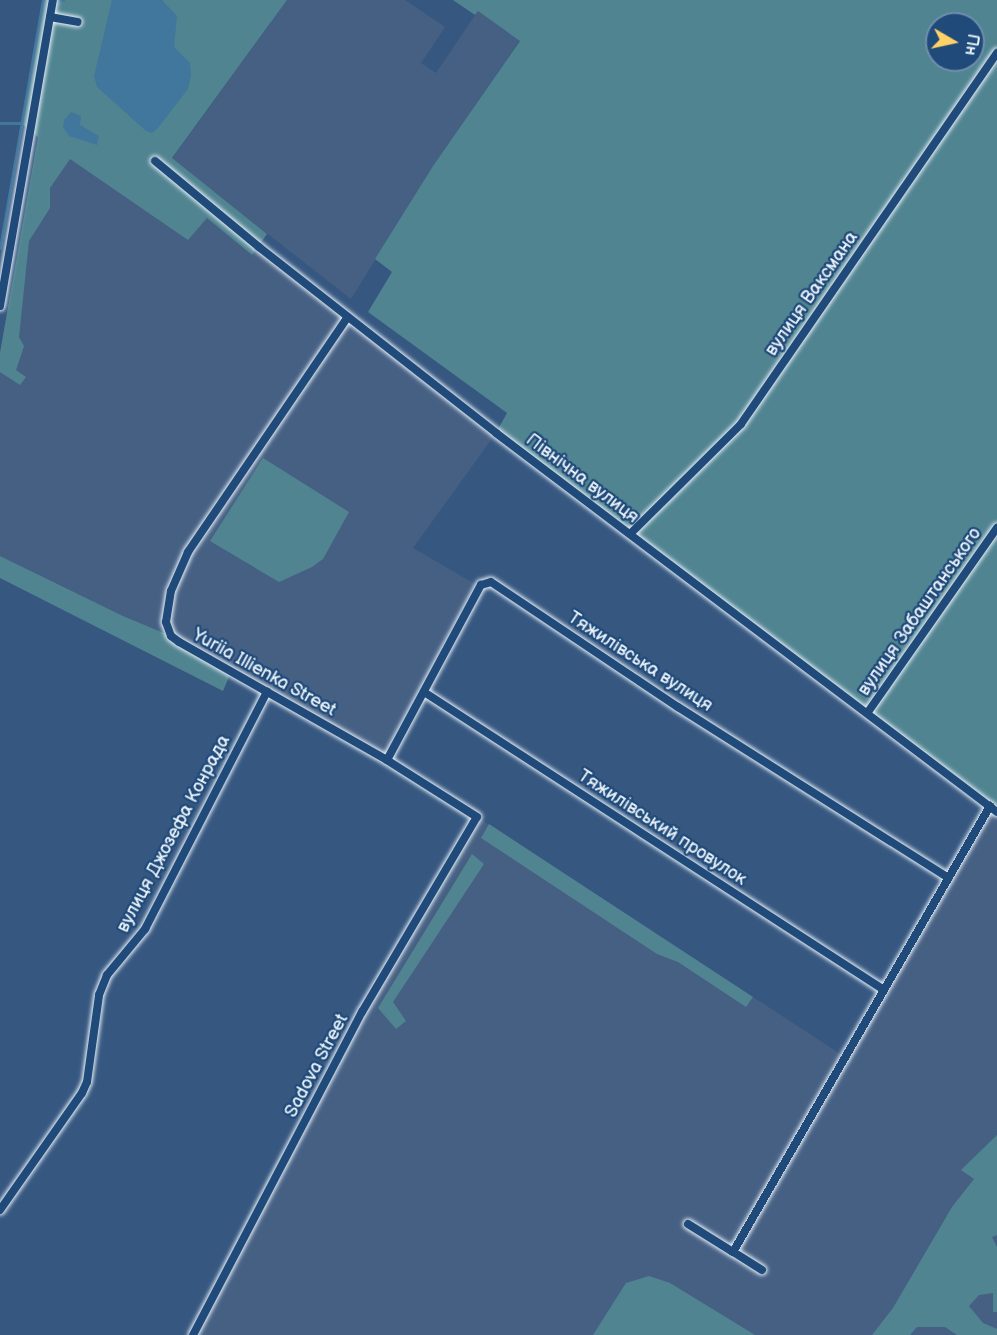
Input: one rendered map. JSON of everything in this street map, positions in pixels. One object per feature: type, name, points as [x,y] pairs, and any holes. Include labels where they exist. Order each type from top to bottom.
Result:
[{"type":"street","points":[[0,306],[53,0]]},
{"type":"street","points":[[50,17],[78,22]]},
{"type":"street","name":"вулиця Ваксмана","points":[[630,534],[741,423],[997,53]]},
{"type":"street","name":"Північна вулиця","points":[[155,161],[348,317],[994,809]]},
{"type":"street","name":"Yuriia Illienka Street","points":[[348,317],[188,552],[178,571],[166,622],[171,636],[387,759],[477,818]]},
{"type":"street","name":"вулиця Забаштанського","points":[[868,712],[997,528]]},
{"type":"street","name":"Тяжилівська вулиця","points":[[387,759],[481,585],[491,582],[678,706],[948,878]]},
{"type":"street","name":"вулиця Джозефа Конрада","points":[[0,1210],[82,1093],[87,1082],[99,995],[107,975],[145,928],[267,692]]},
{"type":"street","name":"Тяжилівський провулок","points":[[424,692],[884,990]]},
{"type":"street","points":[[733,1252],[948,878],[994,809]]},
{"type":"street","name":"Sadova Street","points":[[194,1335],[362,1012],[477,818]]},
{"type":"street","points":[[688,1224],[762,1270]]},
{"type":"shaded area","points":[[112,0],[162,0],[177,16],[174,47],[190,63],[191,76],[188,89],[152,133],[146,131],[97,87],[94,76]]},
{"type":"shaded area","points":[[287,0],[405,0],[445,27],[421,63],[436,73],[478,11],[520,40],[433,166],[351,299],[172,159]]},
{"type":"shaded area","points":[[71,112],[81,116],[80,125],[99,136],[97,145],[69,136],[63,127],[64,120]]},
{"type":"shaded area","points":[[38,137],[188,239],[207,218],[252,255],[259,247],[496,433],[413,548],[475,584],[389,745],[387,760],[171,636],[123,616],[0,556],[0,353]]},
{"type":"shaded area","points":[[990,806],[997,812],[997,1335],[197,1335],[362,1012],[477,817],[845,1057]]},
{"type":"green space","points":[[43,0],[287,0],[172,158],[267,234],[252,255],[207,218],[188,240],[70,159],[50,188],[50,208],[29,241],[19,337],[24,346],[16,370],[26,377],[20,385],[0,372],[0,353],[38,137],[21,123]]},
{"type":"green space","points":[[453,0],[997,0],[997,812],[496,433],[507,413],[368,312],[392,272],[375,259],[433,166],[520,41],[478,11],[475,15]]},
{"type":"green space","points":[[263,458],[349,512],[323,559],[312,567],[279,582],[210,541]]},
{"type":"green space","points":[[0,556],[123,616],[171,636],[231,672],[223,691],[0,578]]},
{"type":"green space","points":[[489,824],[753,997],[746,1007],[678,962],[657,954],[481,838]]},
{"type":"green space","points":[[472,854],[484,864],[393,1002],[406,1021],[396,1029],[378,1008]]},
{"type":"green space","points":[[997,1135],[997,1235],[992,1237],[997,1247],[997,1312],[993,1312],[993,1293],[979,1295],[969,1306],[983,1323],[997,1329],[997,1335],[957,1335],[945,1327],[917,1327],[910,1335],[872,1335],[893,1308],[952,1207],[974,1179],[961,1170]]},
{"type":"green space","points":[[649,1276],[670,1283],[755,1335],[593,1335],[626,1283]]},
{"type":"waterway","points":[[0,248],[43,0]]},
{"type":"waterway","points":[[56,0],[63,0]]},
{"type":"waterway","points":[[0,123],[21,123]]}]
